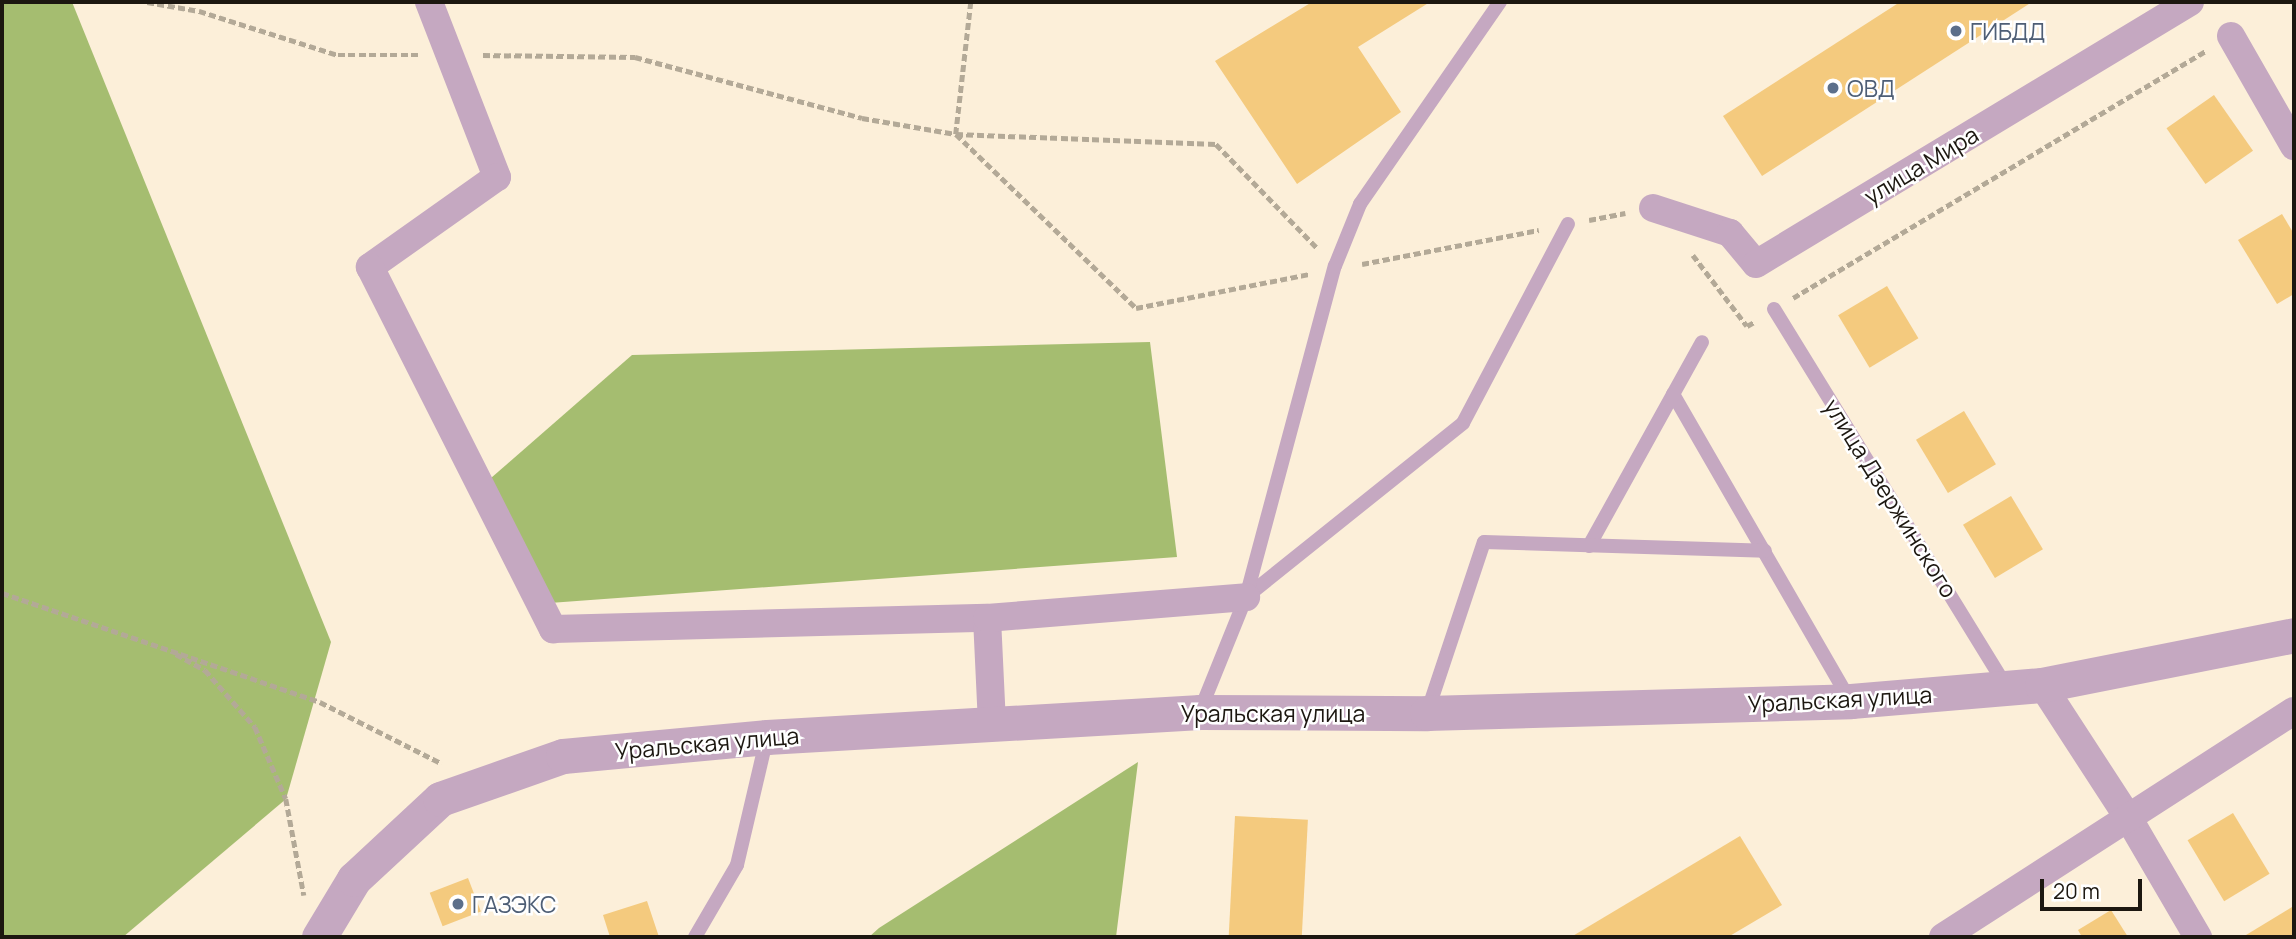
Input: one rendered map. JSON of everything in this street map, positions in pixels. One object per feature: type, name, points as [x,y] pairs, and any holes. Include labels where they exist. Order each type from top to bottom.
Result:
[{"type":"street","points":[[429,2],[497,177],[370,267],[553,629],[987,618],[1246,597]]},
{"type":"street","name":"улица Мира","points":[[1653,208],[1730,233],[1756,264],[2190,2]]},
{"type":"street","points":[[2231,36],[2294,146]]},
{"type":"street","points":[[987,618],[992,724]]},
{"type":"street","name":"Уральская улица","points":[[313,922],[354,879],[440,799],[563,756],[767,737],[1200,712],[1427,713],[1851,701],[2042,685],[2294,635]]},
{"type":"street","points":[[2042,685],[2129,819],[2198,937]]},
{"type":"street","points":[[1943,937],[2294,711]]},
{"type":"lane","points":[[1200,712],[1246,597],[1334,268],[1360,204],[1500,2]]},
{"type":"lane","points":[[1246,597],[1463,423],[1568,224]]},
{"type":"lane","name":"улица Дзержинского","points":[[1774,309],[2007,688]]},
{"type":"lane","points":[[1589,545],[1702,342]]},
{"type":"lane","points":[[1673,394],[1851,701]]},
{"type":"lane","points":[[1427,713],[1484,542],[1765,551]]},
{"type":"lane","points":[[695,937],[737,865],[767,737]]},
{"type":"path","points":[[146,2],[199,11],[338,55],[635,57],[862,118],[956,134],[1216,144],[1334,268]]},
{"type":"path","points":[[956,134],[971,2]]},
{"type":"path","points":[[956,134],[1136,308],[1547,227]]},
{"type":"path","points":[[1334,268],[1653,208]]},
{"type":"path","points":[[1587,220],[1653,208]]},
{"type":"path","points":[[2,593],[320,702],[482,785]]},
{"type":"path","points":[[166,648],[205,670],[255,727],[286,799],[313,922]]},
{"type":"green space","points":[[2,2],[72,2],[331,642],[286,799],[123,937],[2,937]]},
{"type":"green space","points":[[1150,342],[1177,557],[536,604],[491,478],[632,355]]},
{"type":"green space","points":[[1138,762],[1116,937],[869,937],[879,928]]},
{"type":"building","points":[[1312,2],[1430,2],[1358,47],[1401,112],[1297,184],[1215,61]]},
{"type":"building","name":"ОВД","points":[[1900,2],[2032,2],[1762,176],[1723,116]]},
{"type":"building","points":[[2214,95],[2253,151],[2205,184],[2166,128]]},
{"type":"building","points":[[2282,214],[2294,234],[2294,294],[2277,304],[2238,240]]},
{"type":"building","points":[[1887,286],[1918,338],[1870,368],[1838,315]]},
{"type":"building","points":[[1964,411],[1996,464],[1948,493],[1916,440]]},
{"type":"building","points":[[2011,496],[2043,549],[1995,578],[1963,525]]},
{"type":"building","points":[[2233,813],[2270,874],[2224,901],[2188,840]]},
{"type":"building","points":[[1235,816],[1308,820],[1302,937],[1229,937]]},
{"type":"building","points":[[1740,836],[1782,905],[1728,937],[1571,937]]},
{"type":"building","points":[[468,878],[481,912],[443,926],[430,893]]},
{"type":"building","points":[[647,901],[659,937],[610,937],[603,915]]},
{"type":"building","points":[[2292,907],[2294,937],[2246,935]]},
{"type":"building","points":[[2111,910],[2128,937],[2082,937],[2078,930]]},
{"type":"place","name":"ГИБДД","points":[[1956,31]]},
{"type":"place","name":"ОВД","points":[[1833,88]]},
{"type":"place","name":"ГАЗЭКС","points":[[458,904]]}]
